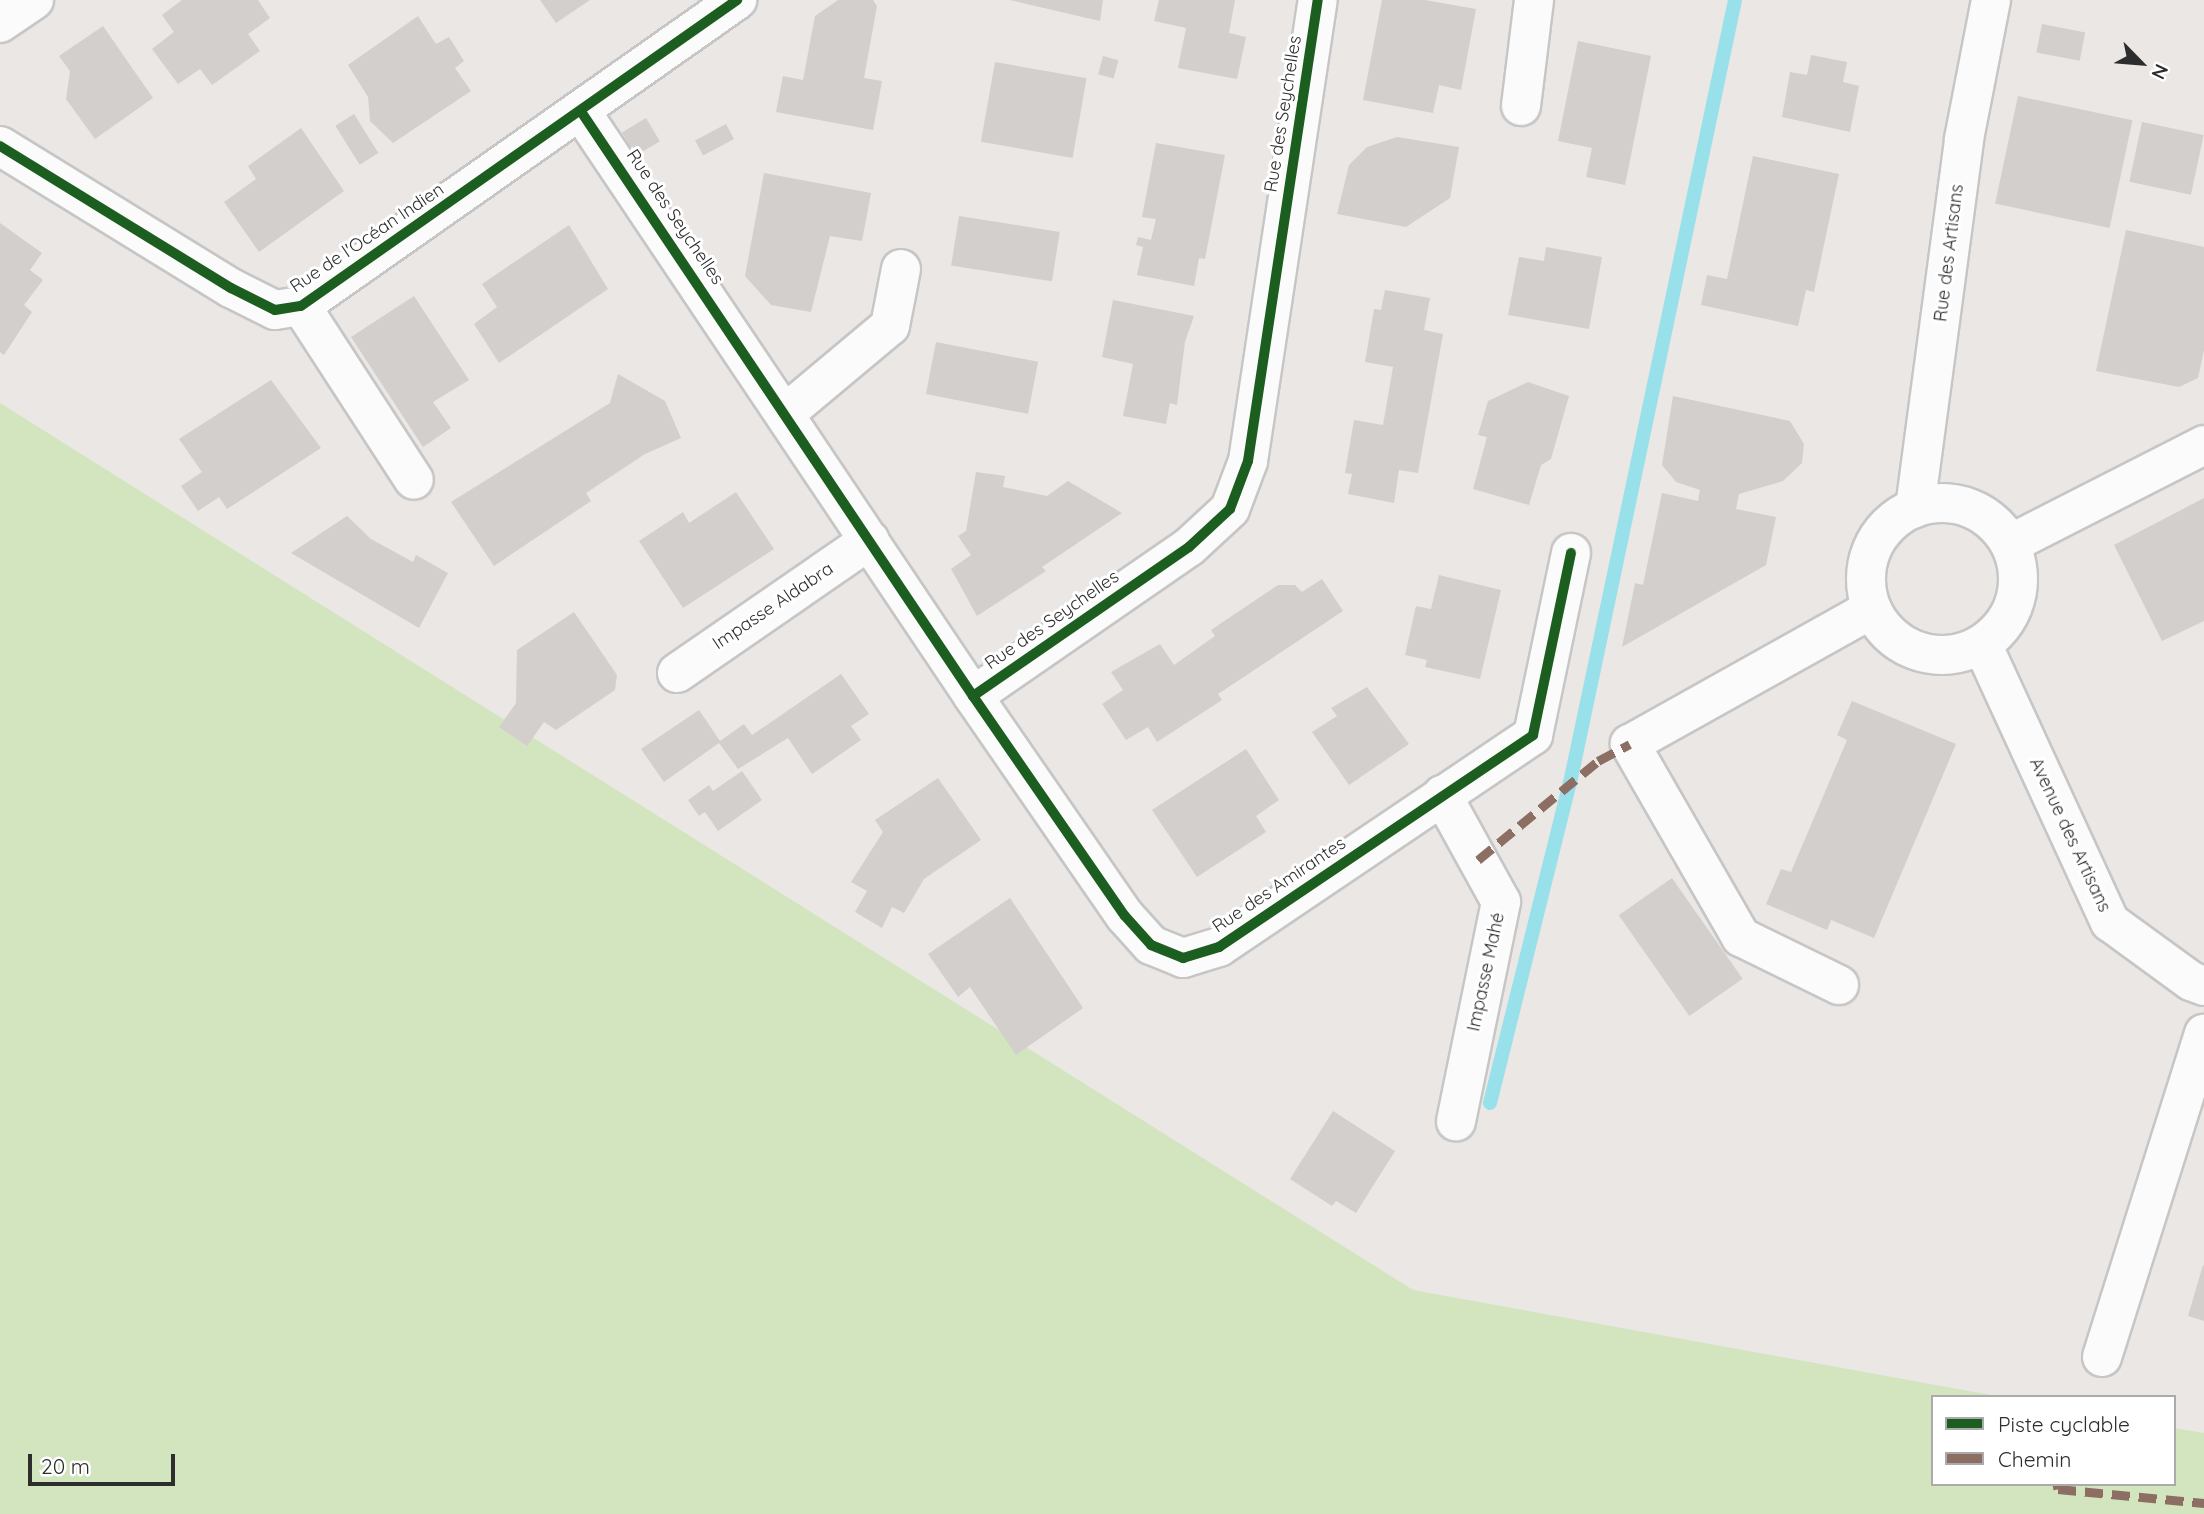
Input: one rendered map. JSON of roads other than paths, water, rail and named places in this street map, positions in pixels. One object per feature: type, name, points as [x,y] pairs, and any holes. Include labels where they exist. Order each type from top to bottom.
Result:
[{"type":"street","points":[[0,23],[33,0]]},
{"type":"street","name":"Rue de l'Océan Indien","points":[[0,146],[231,289],[275,310],[301,306],[582,113],[737,0]]},
{"type":"street","name":"Rue des Seychelles","points":[[582,113],[787,412],[973,696],[1189,547],[1230,509],[1248,461],[1318,0]]},
{"type":"street","points":[[1521,106],[1534,0]]},
{"type":"street","name":"Rue des Artisans","points":[[1915,508],[1964,139],[1991,0]]},
{"type":"street","points":[[787,412],[890,326],[901,269]]},
{"type":"street","points":[[301,306],[414,481]]},
{"type":"street","points":[[2010,544],[2204,445]]},
{"type":"street","points":[[1937,503],[1970,509],[1998,526],[2010,544],[2018,566],[2018,589],[2011,610],[1982,644],[1958,654],[1932,655],[1907,647],[1886,631],[1872,609],[1866,585],[1873,549],[1894,520],[1915,508],[1937,503]]},
{"type":"street","name":"Impasse Aldabra","points":[[677,673],[870,540]]},
{"type":"street","name":"Rue des Amirantes","points":[[973,696],[1125,916],[1151,945],[1183,957],[1219,947],[1533,735],[1571,553]]},
{"type":"street","points":[[1839,985],[1741,937],[1630,744],[1872,609]]},
{"type":"street","name":"Avenue des Artisans","points":[[1982,644],[2110,922],[2191,981],[2204,986]]},
{"type":"street","name":"Impasse Mahé","points":[[1443,795],[1500,902],[1456,1121]]},
{"type":"street","points":[[2102,1357],[2204,1034]]},
{"type":"waterway","points":[[1490,1103],[1570,783],[1735,0]]}]
